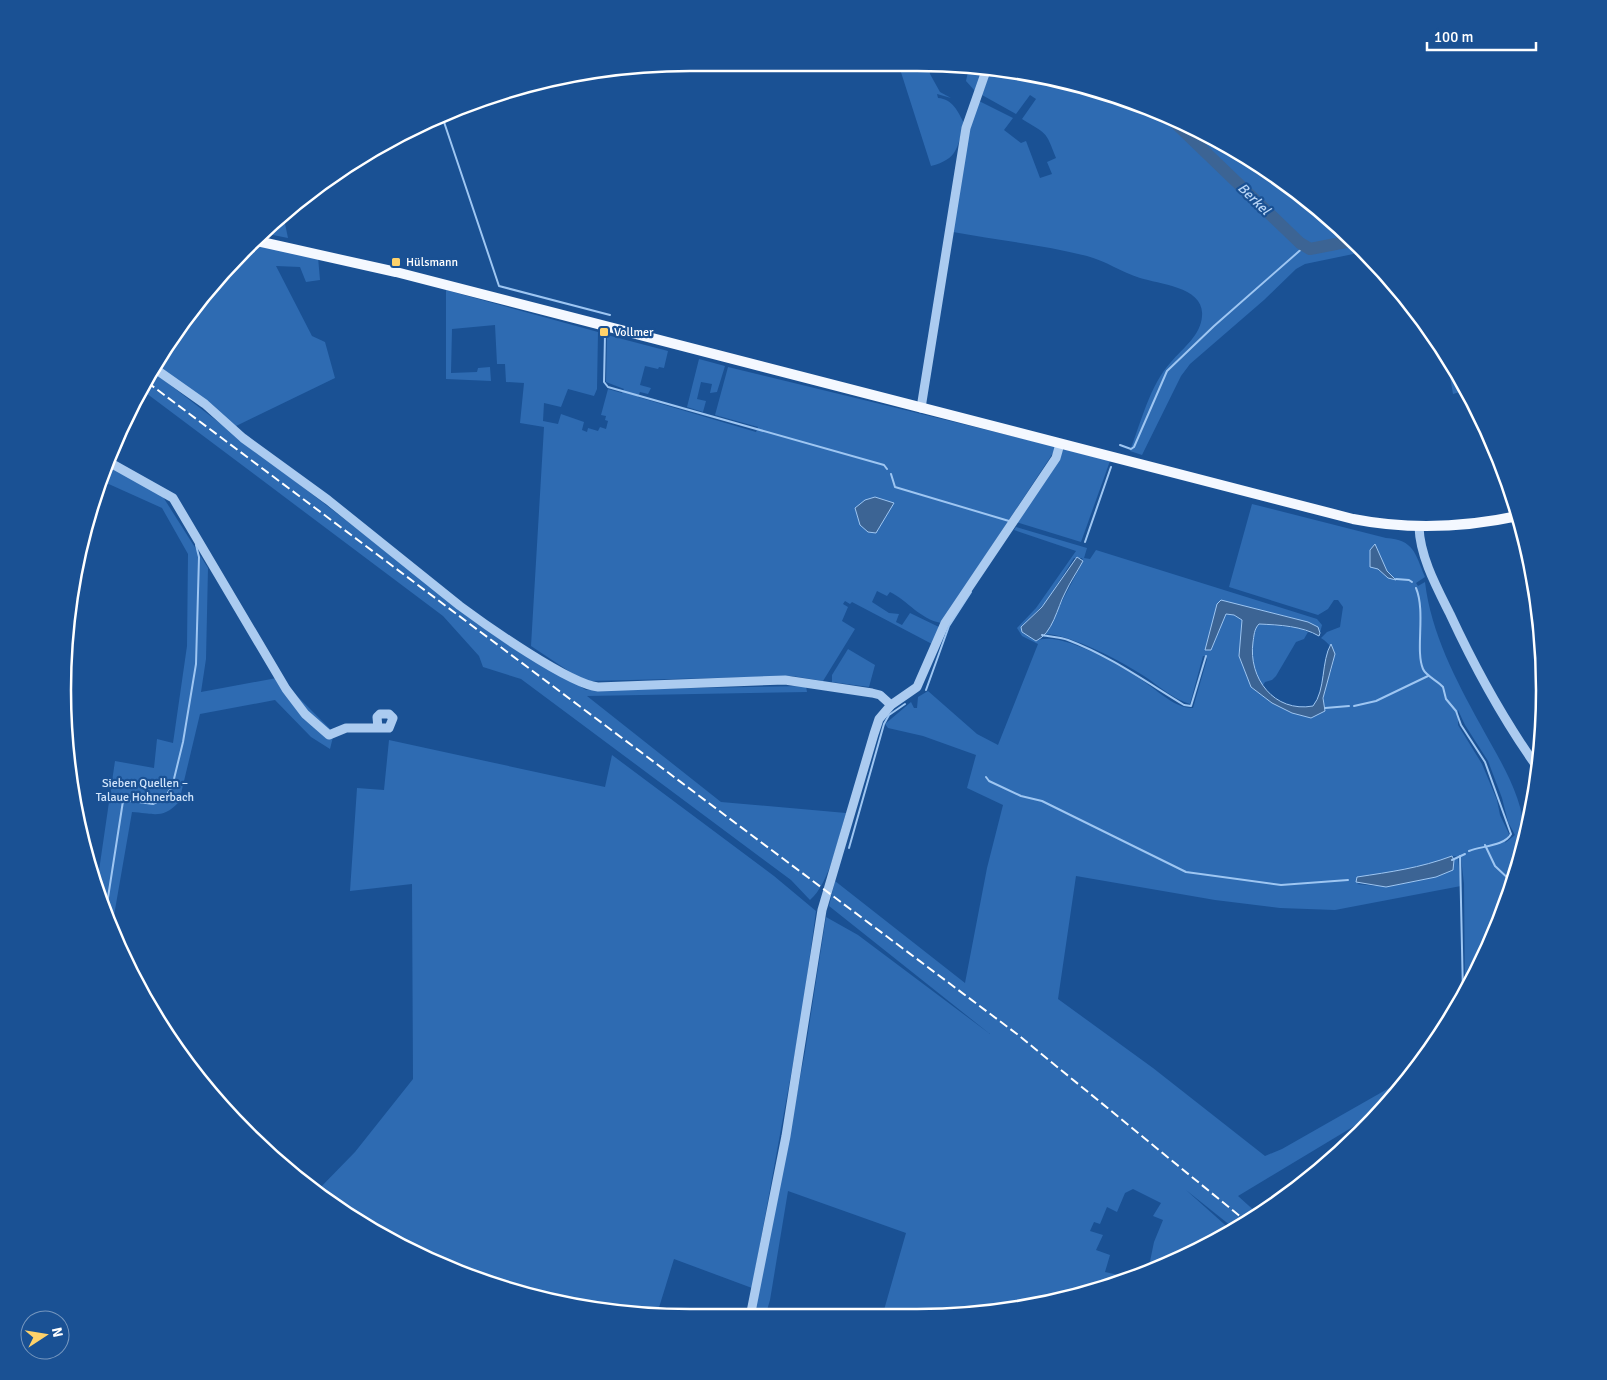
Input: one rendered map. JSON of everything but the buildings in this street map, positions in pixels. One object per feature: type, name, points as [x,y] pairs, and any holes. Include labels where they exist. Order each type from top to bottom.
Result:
[{"type":"main road","points":[[263,242],[387,270],[1353,519],[1419,527],[1460,526],[1511,517]]},
{"type":"street","points":[[921,408],[966,128],[984,76]]},
{"type":"street","points":[[160,372],[205,404],[243,438],[328,500],[460,606],[482,622],[580,682],[598,687],[785,680],[872,693],[880,695],[891,705]]},
{"type":"street","points":[[752,1309],[786,1136],[822,910],[879,719],[891,705],[917,687],[945,623],[1056,458],[1060,444]]},
{"type":"street","points":[[114,465],[173,498],[286,689],[305,714],[329,735],[346,728],[378,728]]},
{"type":"street","points":[[1419,527],[1432,577],[1472,660],[1494,703],[1531,758]]},
{"type":"green space","points":[[901,71],[930,72],[940,92],[951,98],[937,94],[938,98],[951,103],[964,123],[955,151],[947,160],[931,166]]},
{"type":"green space","points":[[967,74],[980,75],[975,91],[966,81]]},
{"type":"green space","points":[[988,76],[998,77],[1038,83],[1077,92],[1154,118],[1179,130],[1299,244],[1310,250],[1345,243],[1356,253],[1305,264],[1296,269],[1264,300],[1190,364],[1181,376],[1142,455],[1130,451],[1157,382],[1171,362],[1191,341],[1201,323],[1201,306],[1189,293],[1179,288],[1140,278],[1087,256],[953,232],[969,131],[979,101],[1013,118],[1004,130],[1021,143],[1026,141],[1040,178],[1052,174],[1047,162],[1056,158],[1047,137],[1022,119],[1036,99],[1030,95],[1016,114],[982,95]]},
{"type":"green space","points":[[1190,135],[1261,176],[1294,199],[1342,240],[1310,247],[1305,245]]},
{"type":"green space","points":[[285,223],[288,238],[271,235]]},
{"type":"green space","points":[[259,246],[318,257],[320,280],[306,282],[300,267],[276,266],[312,336],[325,342],[335,378],[236,426],[160,371],[199,313]]},
{"type":"green space","points":[[446,290],[598,332],[597,389],[594,396],[568,389],[561,407],[544,403],[543,421],[558,424],[561,414],[584,422],[582,430],[587,432],[588,428],[598,431],[600,427],[606,429],[608,421],[605,420],[606,416],[601,415],[608,389],[622,393],[624,389],[606,382],[607,335],[668,351],[664,368],[659,367],[658,369],[645,366],[640,385],[651,388],[648,394],[640,392],[638,397],[756,432],[758,427],[715,415],[728,367],[1057,447],[941,623],[920,614],[890,592],[887,596],[877,591],[872,602],[889,613],[899,614],[896,622],[902,625],[910,613],[939,627],[932,644],[852,602],[850,604],[845,601],[843,604],[848,607],[842,621],[855,629],[823,681],[792,676],[590,681],[576,676],[531,646],[544,427],[520,423],[524,383],[506,382],[505,364],[497,364],[495,325],[452,329],[451,373],[477,372],[478,368],[490,367],[491,381],[446,379]]},
{"type":"green space","points":[[699,359],[725,366],[717,392],[710,393],[712,384],[701,382],[697,399],[706,401],[703,412],[687,407]]},
{"type":"green space","points":[[158,375],[482,625],[586,690],[806,686],[807,692],[587,696],[721,802],[846,813],[828,872],[817,892],[810,900],[791,880],[521,679],[483,667],[479,656],[443,616],[147,394]]},
{"type":"green space","points":[[1450,376],[1459,392],[1453,394]]},
{"type":"green space","points":[[1064,449],[1110,461],[1081,542],[1016,522]]},
{"type":"green space","name":"Sieben Quellen – Talaue Hohnerbach","points":[[113,465],[158,489],[208,568],[206,659],[201,692],[282,677],[297,696],[334,733],[330,749],[311,737],[275,700],[200,714],[179,802],[173,808],[162,813],[132,812],[114,916],[99,872],[115,761],[154,768],[157,739],[173,743],[187,646],[188,554],[162,508],[107,483]]},
{"type":"green space","points":[[1252,504],[1395,539],[1408,545],[1419,561],[1425,577],[1416,583],[1418,586],[1425,582],[1433,620],[1446,656],[1505,770],[1523,817],[1503,889],[1489,927],[1465,977],[1464,884],[1461,857],[1452,856],[1425,866],[1389,874],[1381,873],[1357,884],[1376,886],[1454,864],[1454,860],[1458,858],[1461,886],[1335,910],[1280,908],[1215,900],[1076,876],[1058,999],[1153,1068],[1265,1156],[1282,1149],[1392,1087],[1360,1123],[1238,1196],[1253,1209],[1229,1224],[1186,1190],[1226,1226],[1154,1262],[1150,1264],[1154,1242],[1163,1220],[1153,1216],[1161,1203],[1133,1189],[1125,1193],[1117,1212],[1107,1207],[1100,1224],[1094,1222],[1090,1231],[1103,1235],[1096,1250],[1110,1255],[1105,1272],[1119,1275],[1077,1288],[1038,1297],[957,1307],[884,1309],[906,1233],[788,1191],[770,1300],[767,1309],[756,1309],[805,1052],[826,917],[858,935],[990,1034],[829,906],[835,881],[965,983],[987,868],[1003,805],[967,788],[976,755],[923,736],[888,728],[885,724],[911,702],[914,708],[917,708],[918,697],[928,691],[977,734],[998,745],[1038,644],[1022,636],[1017,628],[1036,608],[1076,551],[1014,530],[1016,527],[1087,548],[1084,558],[1090,559],[1096,550],[1317,619],[1322,625],[1320,633],[1319,630],[1297,620],[1225,601],[1214,618],[1210,630],[1211,650],[1226,614],[1234,615],[1242,620],[1239,656],[1251,687],[1272,703],[1292,713],[1311,718],[1325,708],[1325,689],[1333,662],[1333,653],[1329,645],[1321,638],[1327,632],[1340,627],[1343,607],[1338,600],[1334,600],[1328,609],[1318,615],[1229,587]],"holes":[[[1074,558],[1082,558],[1083,561],[1045,634],[1056,635],[1096,650],[1135,670],[1172,696],[1190,704],[1203,656],[1206,656],[1207,659],[1193,708],[1187,708],[1175,703],[1136,676],[1092,652],[1060,640],[1047,639],[1036,641],[1021,627],[1046,602]],[[1458,710],[1465,725],[1488,761],[1502,798],[1508,822],[1515,835],[1505,843],[1509,834],[1500,815],[1497,800],[1482,764],[1458,725]]]},
{"type":"green space","points":[[1259,624],[1299,628],[1308,632],[1304,639],[1296,642],[1276,676],[1272,680],[1265,682],[1262,687],[1256,673],[1252,655],[1252,638]]},
{"type":"green space","points":[[848,649],[875,665],[869,687],[832,682],[832,675]]},
{"type":"green space","points":[[389,740],[605,787],[612,755],[774,876],[816,911],[802,1014],[752,1288],[674,1259],[659,1307],[569,1297],[530,1288],[453,1262],[416,1245],[381,1226],[321,1187],[355,1152],[413,1079],[412,884],[350,891],[357,788],[384,790]]},
{"type":"shaded area","points":[[875,497],[894,503],[876,533],[868,532],[860,525],[855,508],[865,500]]},
{"type":"shaded area","points":[[1375,544],[1387,571],[1396,580],[1388,578],[1378,569],[1370,567],[1370,550]]},
{"type":"shaded area","points":[[1077,557],[1083,561],[1062,599],[1051,626],[1036,641],[1022,632],[1021,627],[1042,607]]},
{"type":"shaded area","points":[[1221,600],[1308,622],[1318,627],[1319,636],[1298,628],[1259,624],[1254,633],[1253,655],[1255,668],[1266,690],[1286,704],[1299,707],[1313,706],[1320,692],[1326,659],[1331,644],[1335,654],[1323,698],[1325,711],[1311,718],[1292,713],[1272,703],[1251,687],[1239,656],[1242,620],[1234,615],[1226,614],[1211,650],[1205,650],[1217,604]]},
{"type":"shaded area","points":[[1452,856],[1454,860],[1453,870],[1436,877],[1386,887],[1356,882],[1357,877],[1417,867]]},
{"type":"waterway","points":[[444,122],[499,286],[610,315]]},
{"type":"waterway","name":"Berkel","points":[[1185,132],[1300,243],[1310,249],[1344,242]]},
{"type":"waterway","points":[[1120,445],[1131,449],[1134,447],[1167,371],[1214,326],[1305,246]]},
{"type":"waterway","points":[[605,335],[604,382],[608,387],[884,465],[887,469]]},
{"type":"waterway","points":[[1085,542],[1111,467]]},
{"type":"waterway","points":[[891,474],[895,487],[1009,521]]},
{"type":"waterway","points":[[108,899],[123,801],[153,804],[164,798],[172,787],[183,742],[196,664],[199,557],[196,545]]},
{"type":"waterway","points":[[1396,579],[1412,582]]},
{"type":"waterway","points":[[1416,588],[1420,608],[1420,652],[1423,669],[1443,687],[1446,699],[1456,711],[1461,725],[1485,762],[1511,834],[1504,841],[1469,851]]},
{"type":"waterway","points":[[926,690],[949,626],[971,592]]},
{"type":"waterway","points":[[1042,635],[1065,639],[1083,646],[1184,705],[1191,706],[1206,656]]},
{"type":"waterway","points":[[1354,706],[1376,701],[1428,676]]},
{"type":"waterway","points":[[849,848],[884,724],[889,715],[905,704]]},
{"type":"waterway","points":[[1325,708],[1349,706]]},
{"type":"waterway","points":[[986,777],[989,781],[1021,796],[1042,801],[1186,872],[1281,885],[1348,880]]},
{"type":"waterway","points":[[1485,845],[1495,866],[1507,877]]},
{"type":"waterway","points":[[1452,860],[1465,854]]},
{"type":"waterway","points":[[1460,856],[1463,981]]},
{"type":"railway","points":[[152,385],[1017,1034],[1241,1217]]},
{"type":"place","name":"Hülsmann","points":[[396,262]]},
{"type":"place","name":"Vollmer","points":[[604,332]]}]
